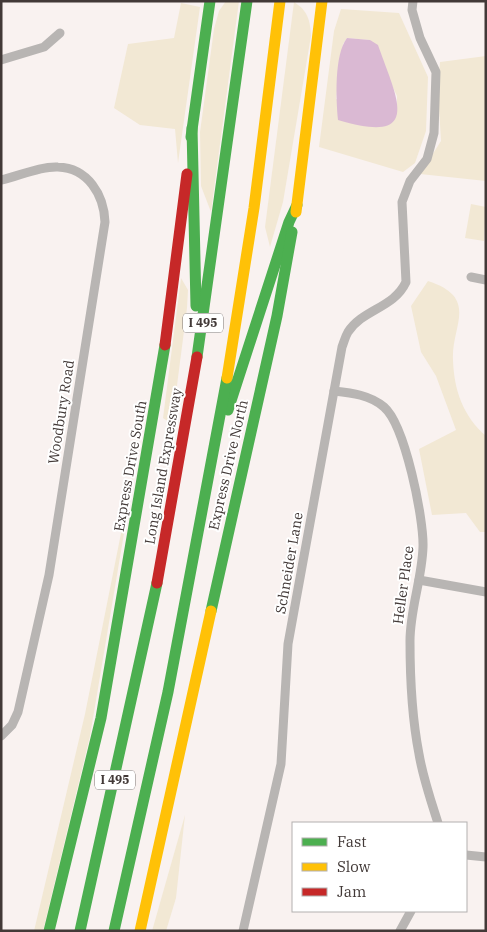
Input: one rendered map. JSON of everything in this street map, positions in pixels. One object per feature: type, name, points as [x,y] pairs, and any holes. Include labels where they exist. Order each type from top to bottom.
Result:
[{"type":"main road","name":"Express Drive South","points":[[49,931],[101,718],[161,376],[210,1]]},
{"type":"main road","name":"Long Island Expressway","points":[[80,931],[138,675],[195,374],[247,1]]},
{"type":"main road","name":"I 495","points":[[114,931],[168,692],[218,435],[254,208],[280,1]]},
{"type":"main road","name":"Express Drive North","points":[[140,931],[277,316],[297,205],[322,1]]},
{"type":"main road","points":[[192,128],[197,296],[193,342],[195,374]]},
{"type":"main road","points":[[218,435],[234,398],[289,222],[297,205]]},
{"type":"street","name":"Schneider Lane","points":[[243,931],[281,764],[288,644],[342,347],[348,332],[359,321],[393,300],[401,292],[406,282],[402,202],[410,181],[427,159],[434,133],[436,72],[420,38],[412,10],[413,1]]},
{"type":"street","points":[[1,60],[44,47],[60,34]]},
{"type":"street","name":"Woodbury Road","points":[[1,180],[45,168],[58,167],[74,170],[87,178],[98,192],[104,206],[105,222],[49,575],[18,712],[12,725],[1,736]]},
{"type":"street","points":[[471,277],[486,280]]},
{"type":"street","name":"Heller Place","points":[[334,391],[360,395],[374,400],[385,408],[394,420],[420,507],[423,547],[410,640],[414,718],[419,755],[438,822]]},
{"type":"street","points":[[419,580],[486,592]]},
{"type":"street","points":[[467,855],[486,857]]},
{"type":"street","points":[[403,930],[411,912]]},
{"type":"shaded area","points":[[226,1],[239,1],[211,212],[201,186],[200,132],[214,29],[219,11]]},
{"type":"shaded area","points":[[294,2],[307,16],[311,36],[283,202],[270,247],[265,227]]},
{"type":"shaded area","points":[[181,3],[200,7],[178,163],[175,129],[140,125],[114,108],[128,44],[174,38]]},
{"type":"shaded area","points":[[341,9],[399,13],[428,77],[426,131],[415,163],[403,172],[319,147],[334,31]],"holes":[[[347,38],[370,40],[397,96],[397,111],[336,99],[343,44]]]},
{"type":"shaded area","points":[[347,38],[370,40],[378,45],[392,82],[397,112],[394,121],[383,127],[365,126],[338,120],[338,66]]},
{"type":"shaded area","points":[[486,56],[486,181],[420,174],[441,141],[438,92],[440,62]]},
{"type":"shaded area","points":[[471,204],[486,207],[484,241],[465,238]]},
{"type":"shaded area","points":[[181,278],[188,290],[187,308],[172,424],[163,418]]},
{"type":"shaded area","points":[[428,281],[444,288],[454,296],[458,305],[458,325],[453,348],[455,382],[461,402],[471,420],[486,436],[486,532],[480,532],[466,513],[432,515],[419,449],[456,430],[436,376],[421,352],[411,306]]},
{"type":"shaded area","points":[[140,438],[90,736],[43,931],[34,931],[85,714]]},
{"type":"shaded area","points":[[185,815],[176,898],[166,931],[152,931]]},
{"type":"traffic: fast","points":[[191,137],[210,1]]},
{"type":"traffic: fast","points":[[197,357],[247,1]]},
{"type":"traffic: fast","points":[[192,128],[196,306]]},
{"type":"traffic: fast","points":[[228,410],[289,222],[297,205]]},
{"type":"traffic: fast","points":[[211,611],[277,316],[292,232]]},
{"type":"traffic: fast","points":[[49,931],[101,718],[165,345]]},
{"type":"traffic: fast","points":[[114,931],[168,692],[227,378]]},
{"type":"traffic: fast","points":[[80,931],[157,583]]},
{"type":"traffic: slow","points":[[227,378],[254,208],[280,1]]},
{"type":"traffic: slow","points":[[296,212],[322,1]]},
{"type":"traffic: slow","points":[[140,931],[211,611]]},
{"type":"traffic: jam","points":[[165,345],[187,174]]},
{"type":"traffic: jam","points":[[157,583],[197,357]]}]
